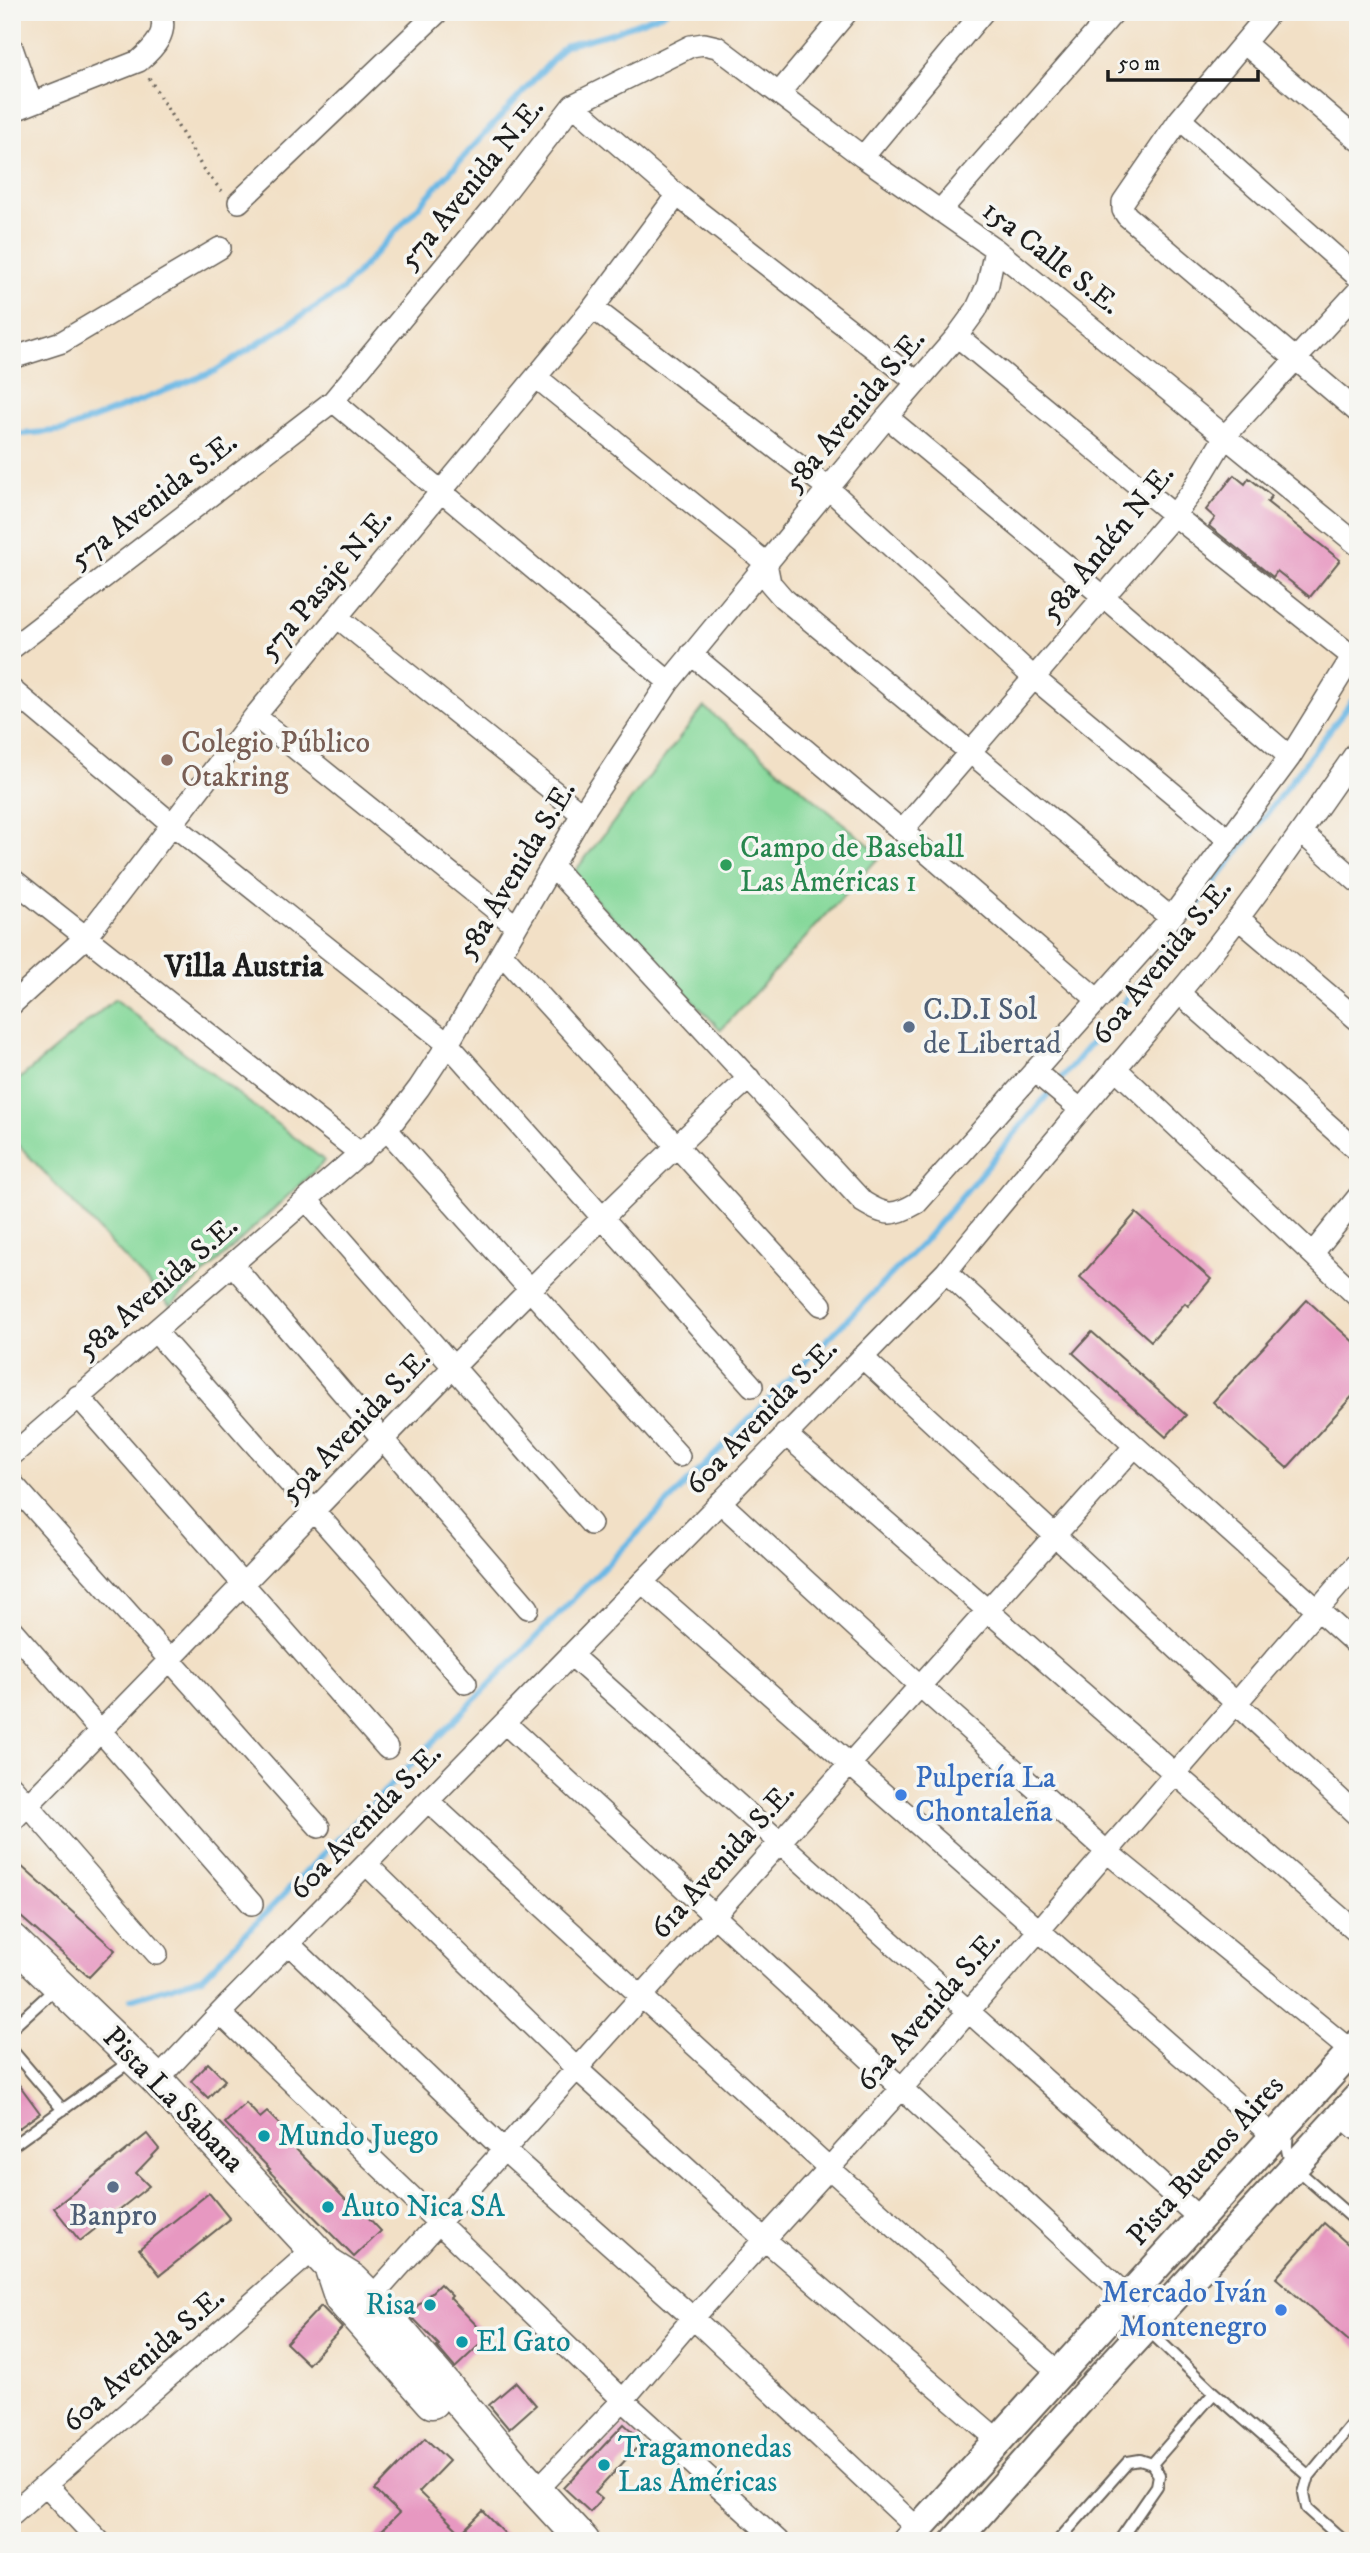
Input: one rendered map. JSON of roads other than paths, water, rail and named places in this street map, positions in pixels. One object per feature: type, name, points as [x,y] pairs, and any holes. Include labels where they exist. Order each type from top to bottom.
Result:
[{"type":"main road","name":"Pista La Sabana","points":[[14,1944],[157,2080],[322,2257],[341,2299],[363,2307],[583,2541]]},
{"type":"main road","name":"Pista Buenos Aires","points":[[912,2535],[1355,2047]]},
{"type":"main road","points":[[955,2541],[1294,2167],[1352,2114]]},
{"type":"main road","name":"Pista La Sabana","points":[[363,2307],[553,2541]]},
{"type":"street","points":[[239,202],[439,12]]},
{"type":"street","points":[[779,93],[847,12]]},
{"type":"street","points":[[863,157],[983,12]]},
{"type":"street","points":[[940,211],[1114,12]]},
{"type":"street","points":[[1270,12],[1180,119],[1123,202],[1123,210],[1358,412]]},
{"type":"street","points":[[12,48],[22,106],[139,61],[162,34],[164,15]]},
{"type":"street","points":[[1244,43],[1358,140]]},
{"type":"street","name":"15a Calle S.E.","points":[[691,46],[704,44],[717,47],[863,157],[995,249],[1358,545]]},
{"type":"street","name":"57a Avenida N.E.","points":[[333,401],[494,207],[573,105],[691,46]]},
{"type":"street","points":[[573,105],[677,195],[918,382]]},
{"type":"street","points":[[1180,119],[1358,277]]},
{"type":"street","name":"57a Pasaje N.E.","points":[[12,1004],[86,937],[255,716],[593,308],[677,195]]},
{"type":"street","points":[[12,358],[62,342],[220,248]]},
{"type":"street","name":"58a Avenida S.E.","points":[[12,1455],[387,1130],[448,1044],[582,814],[669,682],[957,336],[976,310],[988,284],[995,249]]},
{"type":"street","name":"58a Andén N.E.","points":[[902,831],[1174,515],[1191,493],[1226,435],[1358,291]]},
{"type":"street","points":[[593,308],[828,488],[1034,678],[1230,840]]},
{"type":"street","points":[[552,866],[863,1202],[882,1213],[899,1213],[917,1203],[1040,1076],[1098,1000],[1171,918],[1290,757],[1356,654],[1174,515],[957,336]]},
{"type":"street","points":[[536,377],[766,563],[770,583],[783,598],[1171,918]]},
{"type":"street","points":[[333,401],[669,682]]},
{"type":"street","name":"57a Avenida S.E.","points":[[12,648],[333,401]]},
{"type":"street","points":[[887,417],[1104,597],[1290,757]]},
{"type":"street","points":[[337,618],[582,814]]},
{"type":"street","points":[[691,654],[1098,1000]]},
{"type":"street","points":[[12,690],[172,824],[448,1044],[752,1386]]},
{"type":"street","points":[[255,716],[516,926]]},
{"type":"street","name":"60a Avenida S.E.","points":[[157,2080],[946,1272],[1023,1175],[1071,1103],[1115,1068],[1179,993],[1238,918],[1358,750]]},
{"type":"street","points":[[1301,832],[1358,882]]},
{"type":"street","points":[[12,879],[361,1154]]},
{"type":"street","points":[[1238,918],[1358,1020]]},
{"type":"street","points":[[502,954],[821,1305]]},
{"type":"street","points":[[1179,993],[1358,1151]]},
{"type":"street","points":[[1115,1068],[1358,1297]]},
{"type":"street","points":[[1040,1076],[1071,1103]]},
{"type":"street","name":"59a Avenida S.E.","points":[[12,1821],[530,1290],[676,1145],[749,1078]]},
{"type":"street","points":[[387,1130],[679,1456]]},
{"type":"street","points":[[1313,1253],[1358,1197]]},
{"type":"street","points":[[307,1200],[591,1524]]},
{"type":"street","points":[[232,1264],[528,1608]]},
{"type":"street","points":[[946,1272],[1358,1646]]},
{"type":"street","points":[[155,1331],[466,1683]]},
{"type":"street","points":[[862,1357],[1358,1816]]},
{"type":"street","points":[[78,1396],[387,1748]]},
{"type":"street","points":[[785,1434],[986,1612],[1358,1933]]},
{"type":"street","name":"61a Avenida S.E.","points":[[363,2307],[1135,1446]]},
{"type":"street","points":[[12,1483],[319,1827]]},
{"type":"street","points":[[720,1502],[1107,1851],[1355,2047]]},
{"type":"street","name":"62a Avenida S.E.","points":[[537,2490],[623,2400],[693,2318],[902,2088],[1358,1563]]},
{"type":"street","points":[[642,1583],[1273,2136]]},
{"type":"street","points":[[12,1630],[252,1904]]},
{"type":"street","points":[[571,1655],[1199,2218]]},
{"type":"street","points":[[505,1723],[1128,2297]]},
{"type":"street","points":[[12,1787],[157,1954]]},
{"type":"street","points":[[428,1801],[829,2168],[1059,2373]]},
{"type":"street","points":[[366,1864],[577,2069],[764,2239],[999,2440]]},
{"type":"street","points":[[288,1943],[504,2150],[693,2318],[912,2535]]},
{"type":"street","points":[[220,2013],[623,2400],[778,2541]]},
{"type":"street","name":"60a Avenida S.E.","points":[[12,2514],[322,2257]]},
{"type":"street","points":[[46,2484],[99,2541]]},
{"type":"lane","points":[[12,2028],[59,1985]]},
{"type":"lane","points":[[12,2050],[63,2110]]},
{"type":"lane","points":[[12,2146],[135,2058]]},
{"type":"lane","points":[[1294,2113],[1286,2146],[1288,2158],[1294,2167],[1358,2223]]},
{"type":"lane","points":[[1151,2272],[1154,2284],[1138,2312],[1146,2328],[1214,2393],[1309,2476]]},
{"type":"lane","points":[[1153,2464],[1214,2393]]},
{"type":"lane","points":[[1344,2541],[1307,2508],[1304,2493],[1309,2476],[1351,2425]]},
{"type":"lane","points":[[1058,2541],[1128,2462],[1140,2460],[1153,2464],[1159,2475],[1157,2486],[1119,2541]]},
{"type":"waterway","points":[[12,435],[65,430],[215,371],[342,290],[565,46],[611,33],[666,12]]},
{"type":"waterway","points":[[131,1999],[203,1977],[923,1242],[1109,1022],[1358,693]]},
{"type":"place","name":"Colegio Público Otakring","points":[[167,760]]},
{"type":"place","name":"Campo de Baseball Las Américas 1","points":[[726,865]]},
{"type":"place","name":"C.D.I Sol de Libertad","points":[[909,1027]]},
{"type":"place","name":"Pulpería La Chontaleña","points":[[901,1795]]},
{"type":"place","name":"Mundo Juego","points":[[264,2136]]},
{"type":"place","name":"Banpro","points":[[113,2187]]},
{"type":"place","name":"Auto Nica SA","points":[[328,2207]]},
{"type":"place","name":"Risa","points":[[430,2305]]},
{"type":"place","name":"Mercado Iván Montenegro","points":[[1281,2310]]},
{"type":"place","name":"El Gato","points":[[462,2342]]},
{"type":"place","name":"Tragamonedas Las Américas","points":[[604,2465]]},
{"type":"district","name":"Villa Austria","points":[[244,967]]}]
